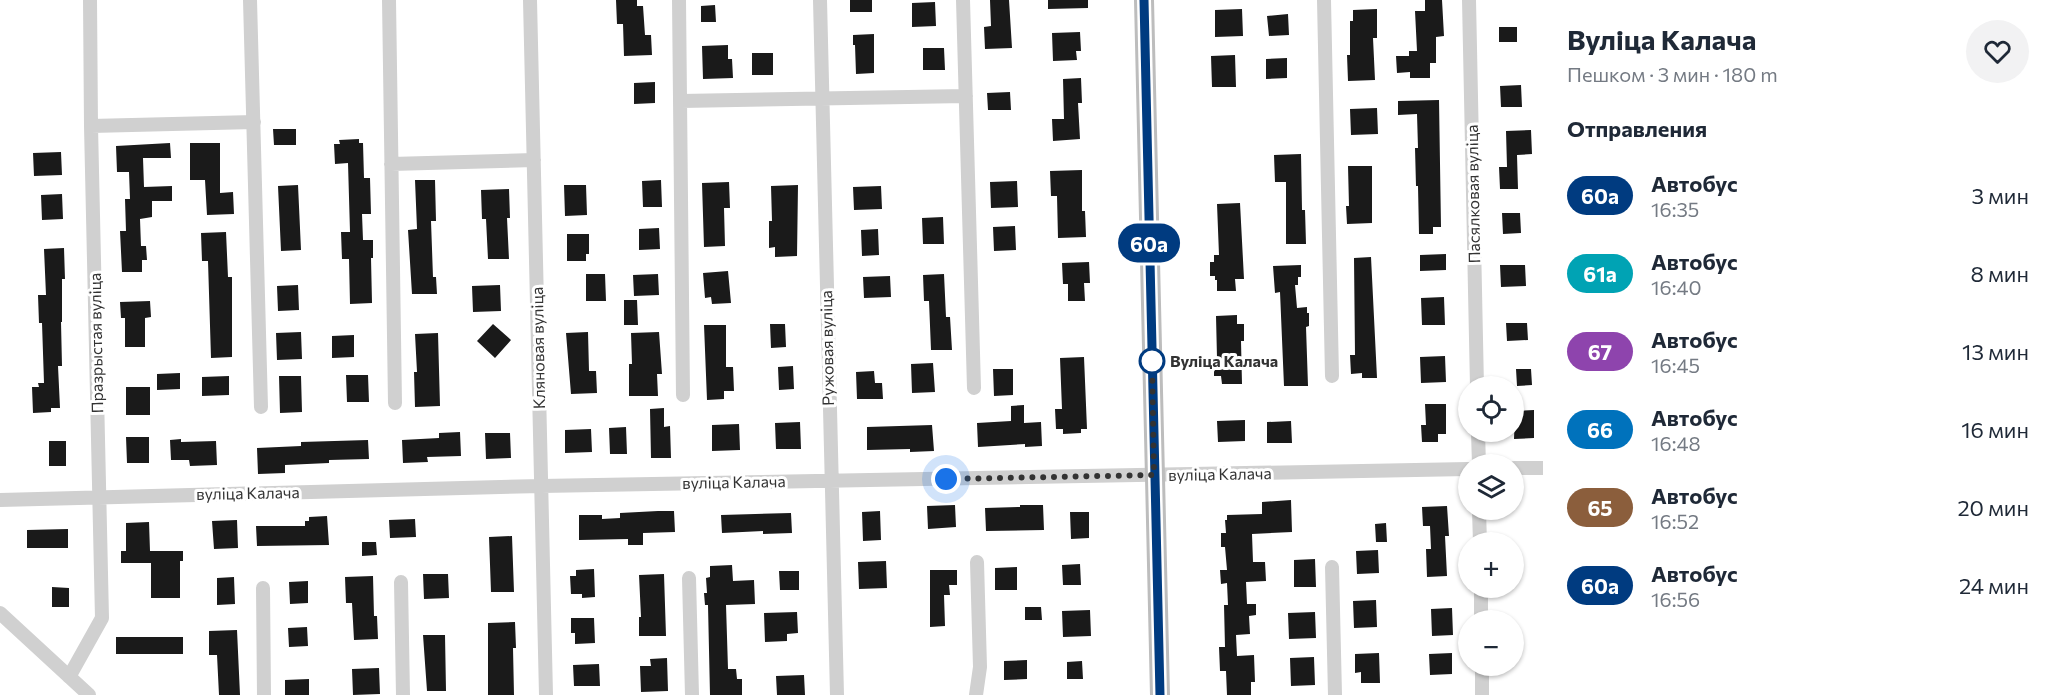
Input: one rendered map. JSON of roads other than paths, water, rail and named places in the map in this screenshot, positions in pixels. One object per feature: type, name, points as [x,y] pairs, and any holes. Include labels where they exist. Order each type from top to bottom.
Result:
[{"type":"street","name":"Празрыстая вуліца","points":[[69,677],[102,618],[90,0]]},
{"type":"street","points":[[250,0],[261,407]]},
{"type":"street","points":[[389,0],[395,403]]},
{"type":"street","name":"Кляновая вуліца","points":[[530,0],[546,695]]},
{"type":"street","points":[[679,0],[684,395]]},
{"type":"street","name":"Ружовая вуліца","points":[[820,0],[837,695]]},
{"type":"street","points":[[963,0],[974,388]]},
{"type":"street","points":[[1144,0],[1160,695]]},
{"type":"street","points":[[1324,0],[1332,376]]},
{"type":"street","name":"Пасялковая вуліца","points":[[1469,0],[1477,376]]},
{"type":"street","points":[[681,101],[966,96]]},
{"type":"street","points":[[91,126],[254,122]]},
{"type":"street","points":[[391,164],[534,160]]},
{"type":"street","points":[[1524,468],[1543,468]]},
{"type":"street","name":"вуліца Калача","points":[[0,500],[541,486],[1458,469]]},
{"type":"street","points":[[976,695],[981,667],[977,562]]},
{"type":"street","points":[[1332,567],[1335,695]]},
{"type":"street","points":[[689,578],[692,695]]},
{"type":"street","points":[[401,582],[403,695]]},
{"type":"street","points":[[263,588],[264,695]]},
{"type":"street","points":[[0,613],[89,695]]},
{"type":"street","points":[[1482,676],[1482,695]]},
{"type":"place","name":"Вуліца Калача","points":[[1152,361]]}]
